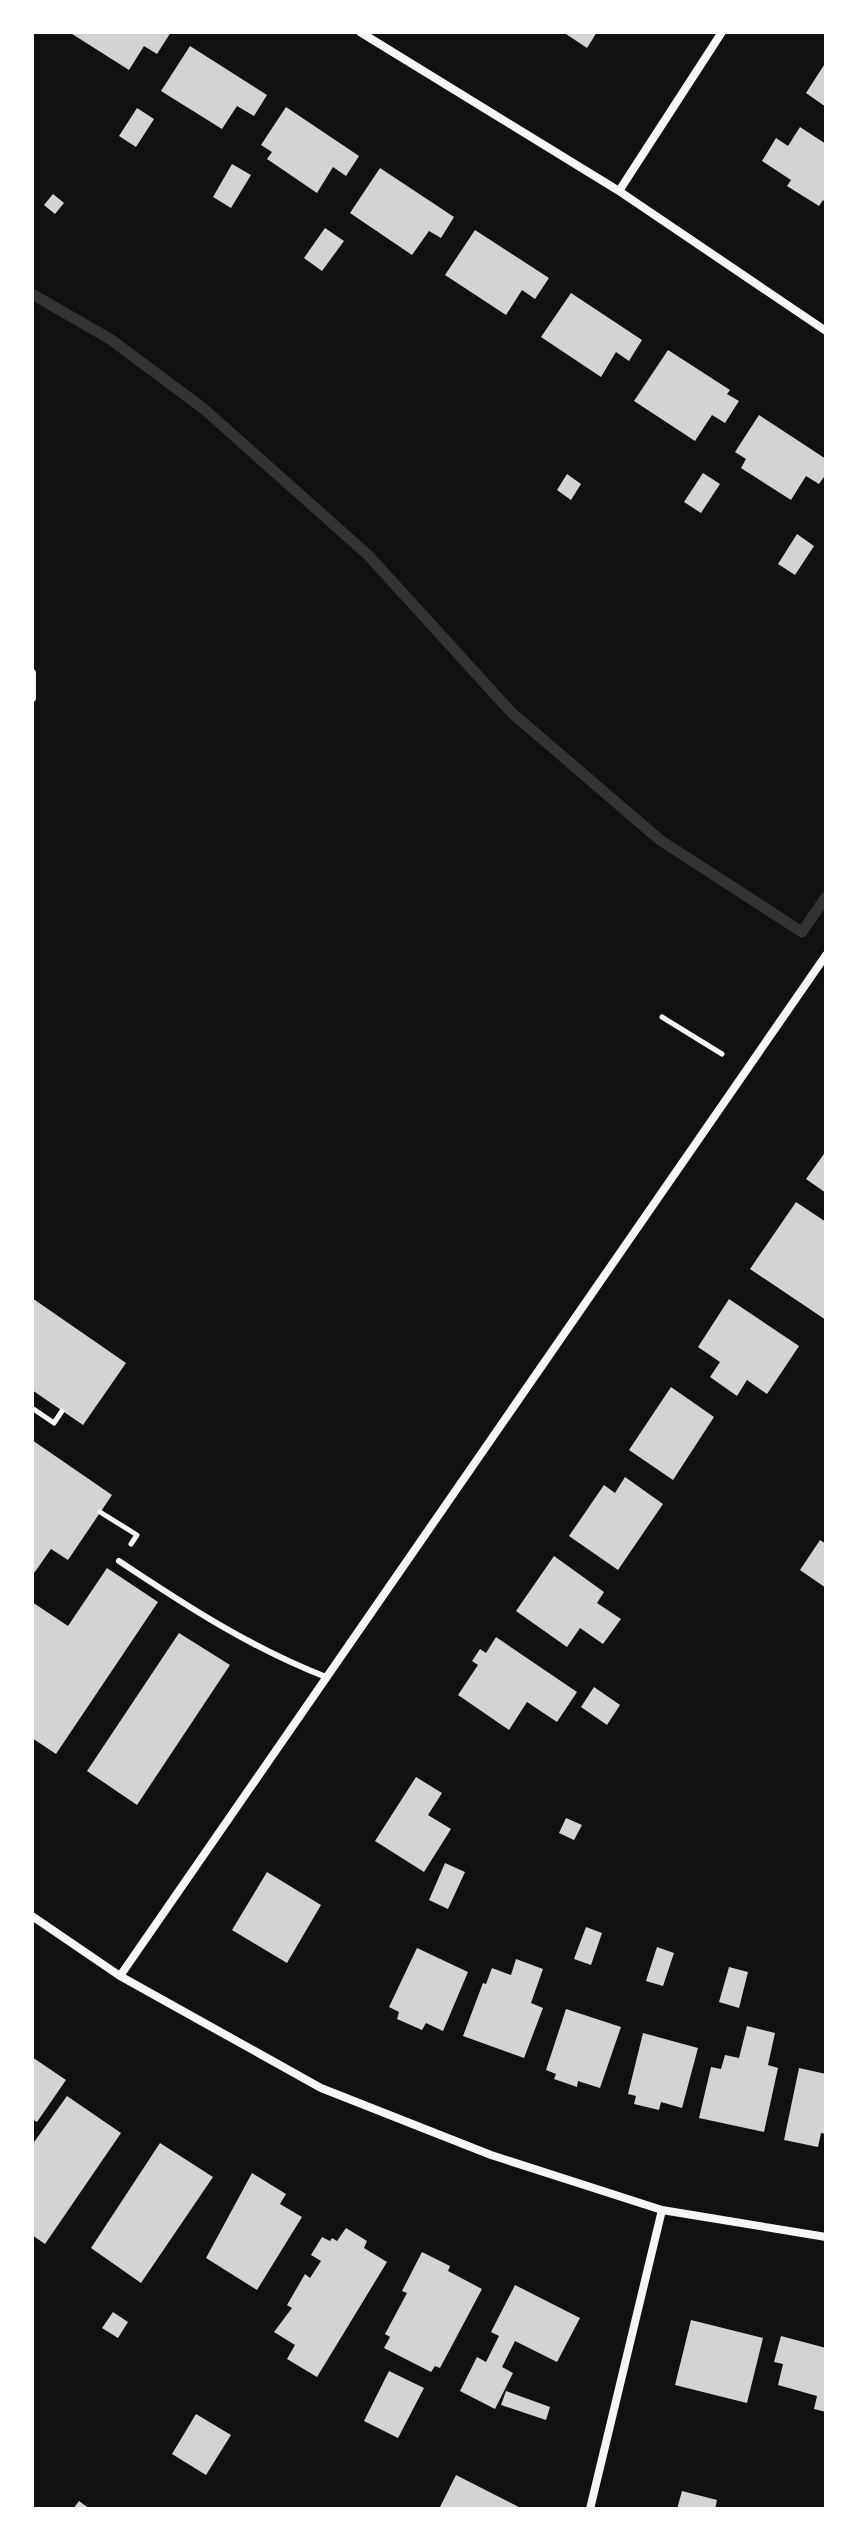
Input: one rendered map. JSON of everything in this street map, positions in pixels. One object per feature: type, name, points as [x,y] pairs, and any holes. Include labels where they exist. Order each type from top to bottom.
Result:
[{"type":"street","points":[[360,32],[619,191],[826,331]]},
{"type":"street","points":[[619,191],[722,32]]},
{"type":"street","points":[[32,673],[32,698]]},
{"type":"street","points":[[120,1976],[826,955]]},
{"type":"street","points":[[32,1916],[120,1976],[321,2088],[491,2155],[662,2210],[826,2237]]},
{"type":"street","points":[[590,2509],[662,2210]]},
{"type":"lane","points":[[119,1561],[214,1624],[326,1677]]},
{"type":"path","points":[[662,1017],[722,1054]]},
{"type":"path","points":[[32,1408],[54,1423],[62,1411]]},
{"type":"path","points":[[100,1512],[130,1531]]},
{"type":"building","points":[[69,32],[171,32],[157,54],[144,46],[129,70]]},
{"type":"building","points":[[563,32],[597,32],[587,48]]},
{"type":"building","points":[[190,46],[267,95],[254,116],[237,106],[222,129],[161,91]]},
{"type":"building","points":[[826,62],[826,107],[806,93]]},
{"type":"building","points":[[286,107],[359,156],[346,176],[333,167],[317,193],[267,159],[272,152],[261,145]]},
{"type":"building","points":[[137,108],[154,119],[136,147],[119,136]]},
{"type":"building","points":[[800,127],[826,144],[826,203],[823,200],[819,206],[787,186],[791,180],[762,161],[776,138],[788,146]]},
{"type":"building","points":[[232,164],[251,175],[231,208],[213,197]]},
{"type":"building","points":[[380,168],[454,217],[441,238],[429,231],[412,255],[350,213]]},
{"type":"building","points":[[53,194],[64,203],[55,214],[44,205]]},
{"type":"building","points":[[325,228],[344,241],[322,271],[304,258]]},
{"type":"building","points":[[475,230],[549,278],[535,299],[522,290],[506,315],[445,275]]},
{"type":"building","points":[[571,293],[642,340],[629,361],[616,352],[601,377],[541,337]]},
{"type":"building","points":[[668,350],[730,390],[727,394],[739,401],[725,423],[712,415],[695,441],[634,401]]},
{"type":"building","points":[[759,415],[826,459],[826,474],[819,484],[806,476],[791,500],[741,468],[746,459],[735,452]]},
{"type":"building","points":[[703,473],[720,484],[701,513],[684,502]]},
{"type":"building","points":[[567,474],[581,484],[571,500],[557,490]]},
{"type":"building","points":[[797,534],[814,546],[795,575],[778,564]]},
{"type":"building","points":[[826,1151],[826,1193],[806,1179]]},
{"type":"building","points":[[796,1202],[826,1222],[826,1320],[750,1269]]},
{"type":"building","points":[[32,1298],[126,1363],[83,1425],[32,1390]]},
{"type":"building","points":[[729,1299],[799,1346],[767,1394],[747,1380],[737,1396],[710,1377],[720,1362],[698,1347]]},
{"type":"building","points":[[671,1387],[714,1417],[673,1480],[629,1450]]},
{"type":"building","points":[[32,1440],[112,1495],[68,1560],[51,1549],[32,1576]]},
{"type":"building","points":[[625,1477],[663,1504],[618,1570],[569,1536],[604,1485],[615,1493]]},
{"type":"building","points":[[820,1540],[826,1544],[826,1588],[800,1570]]},
{"type":"building","points":[[554,1556],[604,1592],[597,1603],[621,1619],[603,1644],[580,1628],[567,1647],[516,1611]]},
{"type":"building","points":[[107,1568],[158,1602],[56,1754],[32,1738],[32,1602],[68,1626]]},
{"type":"building","points":[[179,1633],[230,1665],[137,1805],[87,1771]]},
{"type":"building","points":[[496,1637],[577,1692],[557,1722],[527,1702],[509,1730],[458,1695],[478,1665],[472,1661],[480,1649],[486,1653]]},
{"type":"building","points":[[594,1687],[620,1705],[607,1725],[581,1707]]},
{"type":"building","points":[[416,1777],[442,1793],[428,1815],[451,1829],[424,1872],[375,1841]]},
{"type":"building","points":[[566,1818],[582,1825],[574,1840],[559,1833]]},
{"type":"building","points":[[445,1863],[465,1872],[448,1909],[429,1900]]},
{"type":"building","points":[[267,1872],[321,1905],[287,1963],[232,1930]]},
{"type":"building","points":[[586,1927],[602,1933],[591,1965],[574,1959]]},
{"type":"building","points":[[657,1947],[674,1953],[663,1986],[646,1981]]},
{"type":"building","points":[[417,1948],[468,1972],[443,2031],[426,2023],[422,2030],[397,2019],[399,2012],[389,2007]]},
{"type":"building","points":[[516,1959],[543,1969],[531,2003],[543,2008],[524,2058],[463,2036],[492,1968],[511,1975]]},
{"type":"building","points":[[729,1967],[748,1972],[739,2008],[719,2002]]},
{"type":"building","points":[[566,2009],[621,2027],[600,2088],[578,2081],[577,2087],[554,2079],[556,2074],[546,2070]]},
{"type":"building","points":[[747,2026],[775,2033],[768,2065],[778,2068],[764,2132],[699,2118],[711,2067],[721,2069],[725,2055],[739,2058]]},
{"type":"building","points":[[643,2033],[698,2048],[682,2108],[661,2102],[659,2110],[634,2104],[636,2096],[628,2094]]},
{"type":"building","points":[[32,2057],[66,2080],[37,2122],[32,2119]]},
{"type":"building","points":[[799,2068],[826,2074],[826,2134],[821,2133],[818,2147],[784,2140]]},
{"type":"building","points":[[67,2096],[121,2133],[45,2244],[32,2235],[32,2145]]},
{"type":"building","points":[[160,2143],[213,2177],[141,2283],[91,2248]]},
{"type":"building","points":[[252,2173],[286,2194],[280,2204],[302,2217],[257,2290],[206,2258]]},
{"type":"building","points":[[346,2228],[367,2241],[364,2248],[387,2262],[317,2377],[287,2359],[295,2345],[274,2332],[292,2308],[287,2305],[305,2274],[310,2278],[321,2261],[311,2255],[322,2237],[337,2241]]},
{"type":"building","points":[[422,2252],[450,2266],[448,2271],[482,2289],[440,2368],[435,2366],[431,2372],[384,2348],[390,2337],[385,2334],[407,2293],[402,2291]]},
{"type":"building","points":[[515,2285],[580,2318],[557,2362],[515,2341],[502,2367],[513,2373],[495,2409],[460,2391],[477,2357],[486,2362],[499,2336],[491,2332]]},
{"type":"building","points":[[113,2312],[128,2322],[118,2338],[102,2328]]},
{"type":"building","points":[[691,2320],[763,2338],[747,2403],[675,2385]]},
{"type":"building","points":[[781,2336],[826,2348],[826,2412],[814,2409],[817,2396],[778,2385],[783,2364],[774,2362]]},
{"type":"building","points":[[389,2371],[424,2388],[398,2438],[364,2421]]},
{"type":"building","points":[[506,2391],[550,2407],[546,2420],[501,2405]]},
{"type":"building","points":[[196,2414],[231,2435],[206,2475],[172,2454]]},
{"type":"building","points":[[456,2475],[523,2509],[439,2509]]},
{"type":"building","points":[[682,2491],[717,2500],[715,2509],[677,2509]]},
{"type":"building","points":[[79,2501],[90,2509],[73,2509]]},
{"type":"waterway","points":[[32,294],[110,339],[204,409],[368,555],[512,713],[660,840],[802,932],[826,897]]}]
